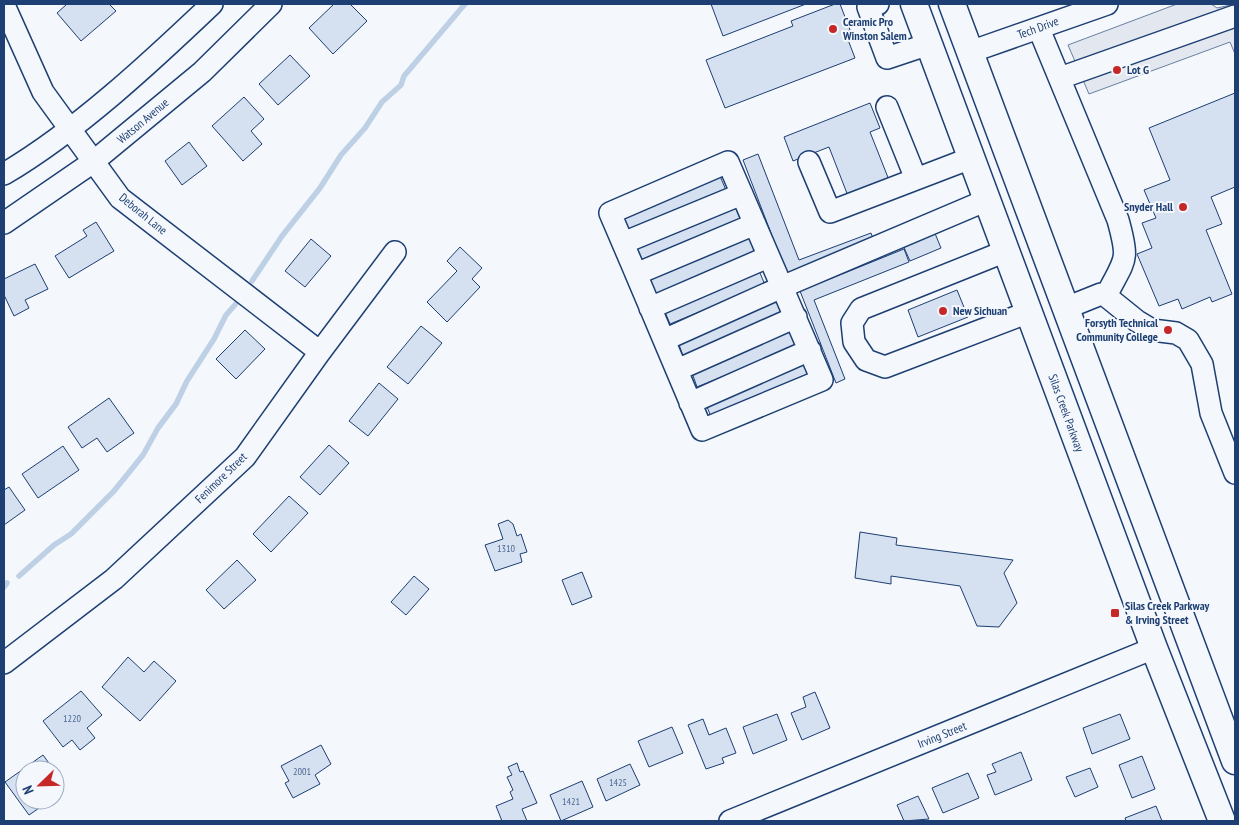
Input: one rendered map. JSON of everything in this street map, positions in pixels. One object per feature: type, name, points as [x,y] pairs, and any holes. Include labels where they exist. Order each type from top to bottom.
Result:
[{"type":"main road","name":"Silas Creek Parkway","points":[[914,4],[1154,648],[1222,821]]},
{"type":"main road","points":[[930,4],[948,52],[954,55],[970,52]]},
{"type":"main road","points":[[952,4],[1235,761]]},
{"type":"street","points":[[4,174],[68,129],[153,60],[212,4]]},
{"type":"street","name":"Watson Avenue","points":[[4,223],[94,162],[202,72],[271,4]]},
{"type":"street","points":[[878,4],[868,7],[887,58],[929,44]]},
{"type":"street","name":"Tech Drive","points":[[970,52],[1107,4]]},
{"type":"street","name":"Deborah Lane","points":[[4,5],[43,92],[68,129],[120,198],[320,352]]},
{"type":"street","points":[[1060,78],[1235,16]]},
{"type":"street","points":[[1039,29],[1118,220],[1126,248],[1125,262],[1106,296]]},
{"type":"street","points":[[887,107],[916,179]]},
{"type":"street","points":[[809,162],[830,212],[971,158]]},
{"type":"street","points":[[728,162],[742,194],[822,380],[702,430],[610,213],[728,162]]},
{"type":"street","points":[[623,243],[742,194]]},
{"type":"street","points":[[664,340],[782,287],[987,200]]},
{"type":"street","points":[[636,274],[755,224]]},
{"type":"street","name":"Fenimore Street","points":[[4,663],[114,579],[246,457],[320,352],[395,252]]},
{"type":"street","points":[[1006,252],[861,308],[852,323],[854,342],[866,360],[885,366],[1029,312]]},
{"type":"street","points":[[650,308],[768,257]]},
{"type":"street","points":[[1066,308],[1101,294],[1152,330],[1176,333],[1188,340],[1202,364],[1212,414],[1235,473]]},
{"type":"street","points":[[677,370],[796,317]]},
{"type":"street","points":[[690,402],[810,350]]},
{"type":"street","name":"Irving Street","points":[[730,821],[1154,648]]},
{"type":"shaded area","name":"Lot G","points":[[1177,4],[1211,4],[1217,8],[1235,4],[1235,54],[1230,42],[1089,94],[1068,45]]},
{"type":"building","points":[[67,4],[109,4],[116,11],[81,41],[57,13]]},
{"type":"building","points":[[334,4],[350,4],[367,21],[333,54],[309,28]]},
{"type":"building","points":[[711,4],[806,4],[723,36]]},
{"type":"building","points":[[835,4],[840,4],[850,30],[845,32],[855,58],[725,108],[706,60],[793,26],[791,21]]},
{"type":"building","points":[[290,55],[310,76],[278,105],[259,84]]},
{"type":"building","name":"Snyder Hall","points":[[1235,93],[1235,187],[1211,197],[1222,224],[1206,230],[1232,294],[1212,302],[1210,297],[1182,309],[1178,299],[1159,306],[1137,254],[1152,248],[1142,223],[1156,218],[1144,190],[1170,180],[1149,128]]},
{"type":"building","points":[[244,97],[264,119],[251,131],[262,144],[243,161],[212,126]]},
{"type":"building","points":[[870,103],[880,128],[870,132],[889,180],[848,196],[829,147],[793,161],[784,137]]},
{"type":"building","points":[[189,142],[207,166],[182,185],[165,161]]},
{"type":"building","points":[[758,154],[799,260],[871,233],[874,241],[787,275],[743,160]]},
{"type":"building","points":[[719,174],[726,190],[628,231],[621,215]]},
{"type":"building","points":[[734,204],[741,221],[641,262],[634,246]]},
{"type":"building","points":[[96,222],[114,251],[69,278],[55,256],[87,236],[83,230]]},
{"type":"building","points":[[934,231],[941,248],[910,261],[902,243]]},
{"type":"building","points":[[749,237],[756,254],[656,295],[648,278]]},
{"type":"building","points":[[311,239],[331,256],[305,287],[285,271]]},
{"type":"building","points":[[460,247],[482,268],[472,279],[480,287],[447,322],[427,302],[457,271],[447,261]]},
{"type":"building","points":[[904,249],[909,262],[814,300],[845,379],[836,383],[800,291]]},
{"type":"building","points":[[35,264],[48,289],[25,300],[29,308],[14,316],[4,295],[4,279]]},
{"type":"building","points":[[758,268],[765,285],[670,324],[663,307]]},
{"type":"building","points":[[957,290],[968,317],[918,337],[908,310]]},
{"type":"building","points":[[781,296],[788,313],[683,356],[677,339]]},
{"type":"building","points":[[421,326],[442,343],[408,384],[387,367]]},
{"type":"building","points":[[795,328],[801,345],[697,387],[691,370]]},
{"type":"building","points":[[245,330],[265,349],[236,379],[216,359]]},
{"type":"building","points":[[804,361],[811,377],[712,419],[705,402]]},
{"type":"building","points":[[379,383],[398,399],[368,436],[349,421]]},
{"type":"building","points":[[109,398],[134,433],[107,452],[97,438],[82,448],[68,427]]},
{"type":"building","points":[[329,445],[349,463],[320,495],[300,477]]},
{"type":"building","points":[[63,446],[79,470],[38,498],[22,474]]},
{"type":"building","points":[[9,487],[25,510],[4,525],[4,490]]},
{"type":"building","points":[[289,496],[308,513],[271,552],[253,534]]},
{"type":"building","points":[[508,520],[513,524],[517,536],[521,534],[527,552],[520,554],[522,562],[495,571],[485,545],[503,539],[498,524]]},
{"type":"building","points":[[860,532],[897,538],[896,545],[1013,560],[1004,573],[1017,603],[999,627],[977,626],[960,586],[891,576],[891,584],[855,578]]},
{"type":"building","points":[[237,560],[256,580],[224,609],[206,590]]},
{"type":"building","points":[[582,572],[592,597],[572,605],[562,580]]},
{"type":"building","points":[[414,576],[429,589],[406,615],[391,602]]},
{"type":"building","points":[[128,657],[144,672],[154,661],[176,681],[140,721],[102,687]]},
{"type":"building","points":[[81,691],[102,715],[87,728],[95,738],[80,750],[72,740],[63,747],[43,721]]},
{"type":"building","points":[[815,692],[830,728],[802,740],[791,713],[806,707],[803,697]]},
{"type":"building","points":[[777,714],[787,740],[753,754],[743,727]]},
{"type":"building","points":[[1120,714],[1130,739],[1092,754],[1083,728]]},
{"type":"building","points":[[703,719],[709,735],[726,728],[736,753],[722,758],[724,763],[706,769],[688,725]]},
{"type":"building","points":[[672,727],[683,753],[649,767],[638,741]]},
{"type":"building","points":[[321,745],[331,764],[315,775],[320,784],[293,798],[285,783],[289,781],[281,766]]},
{"type":"building","points":[[1021,752],[1032,780],[995,795],[987,775],[996,772],[992,764]]},
{"type":"building","points":[[43,755],[47,760],[36,760]]},
{"type":"building","points":[[1142,756],[1155,789],[1132,798],[1119,765]]},
{"type":"building","points":[[517,763],[520,772],[523,771],[537,803],[522,809],[527,821],[502,821],[496,806],[513,799],[510,792],[513,790],[507,777],[512,775],[508,767]]},
{"type":"building","points":[[630,764],[640,785],[606,801],[597,779]]},
{"type":"building","points":[[1090,768],[1098,787],[1075,797],[1066,777]]},
{"type":"building","points":[[968,773],[979,798],[943,813],[932,788]]},
{"type":"building","points":[[15,775],[15,796],[5,782]]},
{"type":"building","points":[[582,781],[593,807],[561,821],[550,795]]},
{"type":"building","points":[[918,796],[929,819],[904,821],[897,805]]},
{"type":"building","points":[[1156,806],[1162,821],[1126,821],[1125,818]]},
{"type":"building","points":[[25,810],[36,810],[29,815]]},
{"type":"waterway","points":[[252,281],[282,236],[320,188],[341,155],[365,128],[382,102],[401,85],[404,76],[465,4]]},
{"type":"waterway","points":[[19,576],[54,545],[71,534],[114,491],[143,455],[158,428],[176,404],[187,381],[214,339],[226,315],[241,298]]},
{"type":"waterway","points":[[4,587],[7,583]]},
{"type":"place","name":"Ceramic Pro Winston Salem","points":[[833,29]]},
{"type":"place","name":"Lot G","points":[[1117,70]]},
{"type":"place","name":"Snyder Hall","points":[[1183,207]]},
{"type":"place","name":"New Sichuan","points":[[943,311]]},
{"type":"place","name":"Forsyth Technical Community College","points":[[1168,330]]},
{"type":"place","name":"Silas Creek Parkway & Irving Street","points":[[1115,613]]}]
